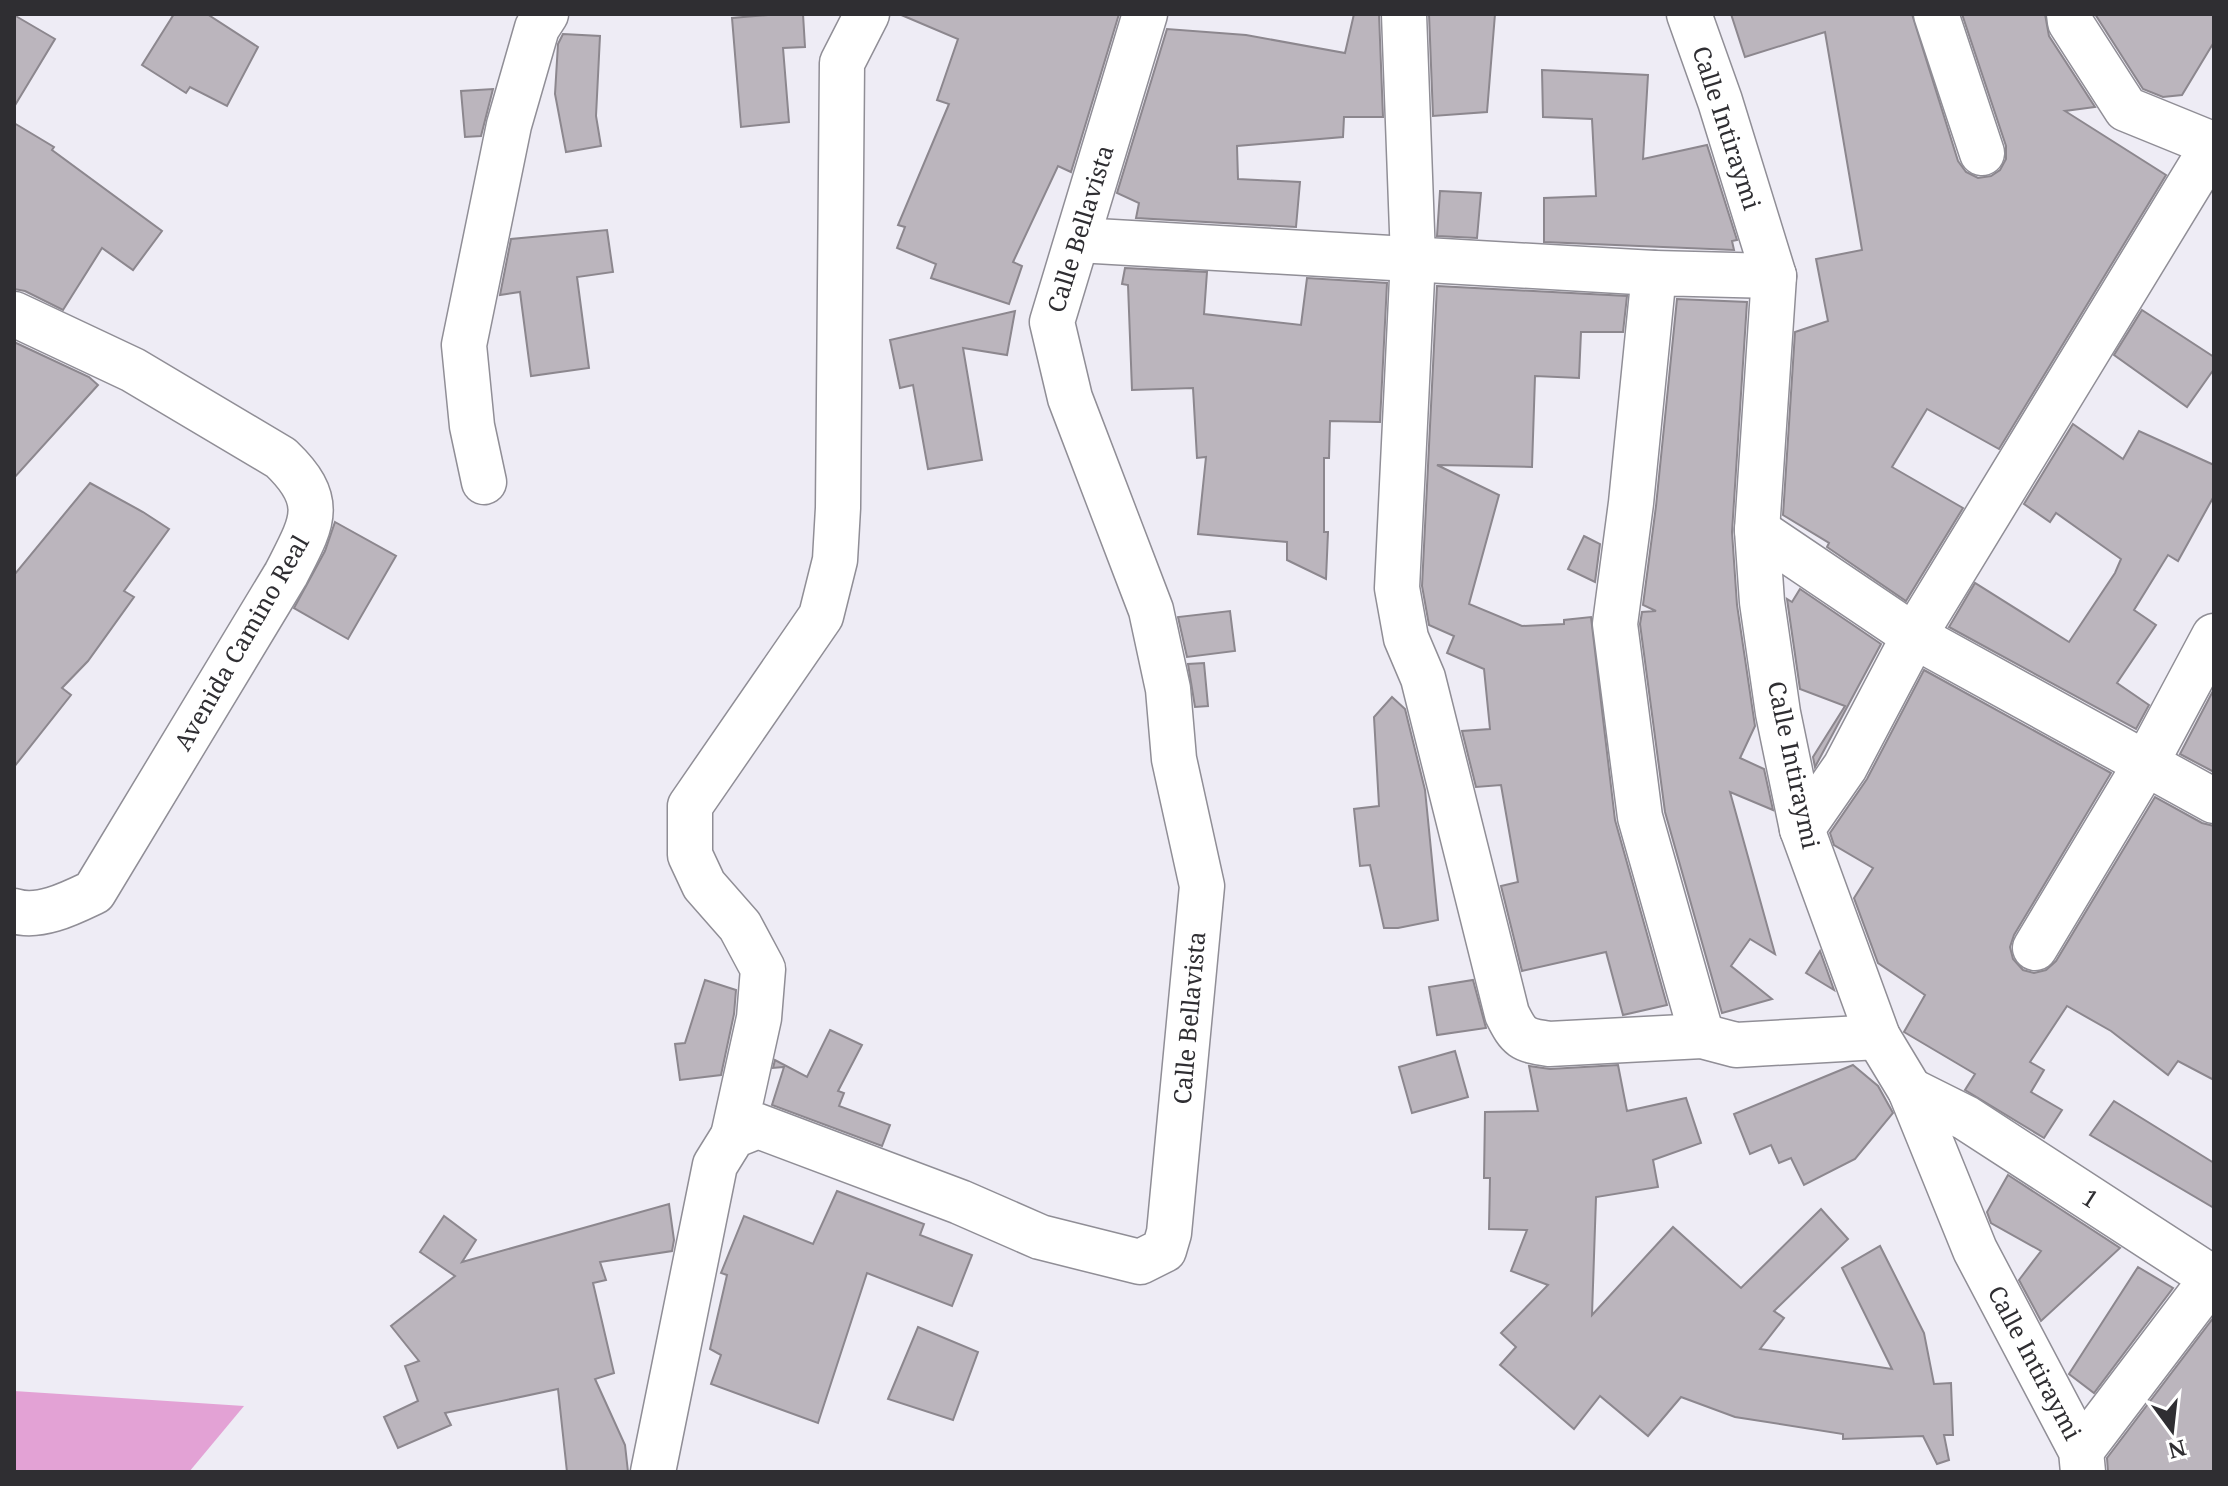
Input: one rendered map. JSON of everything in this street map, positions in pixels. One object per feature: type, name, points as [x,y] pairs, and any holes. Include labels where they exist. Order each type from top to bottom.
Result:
[{"type":"street","points":[[484,482],[472,426],[464,345],[509,125],[537,28],[546,14]]},
{"type":"street","points":[[653,1472],[715,1165],[733,1136],[759,1018],[763,969],[740,926],[704,885],[690,855],[690,806],[821,616],[835,560],[842,63],[867,14]]},
{"type":"street","name":"Calle Bellavista","points":[[733,1136],[758,1126],[960,1202],[1040,1237],[1140,1262],[1164,1250],[1169,1233],[1182,1114],[1202,886],[1174,759],[1168,689],[1151,610],[1070,398],[1052,322],[1145,14]]},
{"type":"street","points":[[1404,14],[1413,258],[1397,588],[1406,638],[1423,678],[1507,1014],[1517,1034],[1528,1041],[1549,1044],[1702,1036],[1736,1045],[1878,1037]]},
{"type":"street","name":"Calle Intiraymi","points":[[1689,14],[1720,101],[1774,276],[1757,530],[1762,602],[1778,713],[1802,829],[1878,1037],[1910,1090],[1975,1250],[2082,1462]]},
{"type":"street","points":[[1936,14],[1982,153]]},
{"type":"street","points":[[1802,829],[1845,767],[1914,636],[2213,146],[2126,109],[2070,22],[2069,14]]},
{"type":"street","points":[[1078,240],[1654,273],[1774,276]]},
{"type":"street","points":[[1654,273],[1631,503],[1615,624],[1640,817],[1702,1036]]},
{"type":"street","name":"Avenida Camino Real","points":[[14,314],[133,370],[281,458],[298,474],[311,496],[308,531],[286,574],[94,892],[62,908],[22,913],[14,911]]},
{"type":"street","points":[[1757,530],[1914,636],[2214,801]]},
{"type":"street","points":[[2035,948],[2145,765],[2214,636]]},
{"type":"street","name":"1","points":[[1910,1090],[1966,1118],[2214,1278]]},
{"type":"street","points":[[2082,1462],[2214,1278]]},
{"type":"shaded area","points":[[14,1391],[244,1406],[189,1472],[14,1472]]},
{"type":"building","points":[[174,14],[207,14],[258,47],[227,106],[190,87],[186,93],[142,65]]},
{"type":"building","points":[[803,14],[805,47],[783,48],[789,122],[741,127],[732,18]]},
{"type":"building","points":[[899,14],[1119,14],[1071,172],[1058,166],[1013,262],[1022,266],[1009,304],[931,278],[936,264],[897,248],[905,227],[898,225],[949,104],[937,100],[958,39]]},
{"type":"building","points":[[1354,14],[1379,14],[1383,117],[1344,117],[1343,137],[1237,146],[1238,179],[1300,182],[1296,227],[1136,218],[1139,203],[1117,193],[1167,29],[1246,35],[1345,53]]},
{"type":"building","points":[[1429,14],[1495,14],[1487,112],[1433,116]]},
{"type":"building","points":[[1731,14],[1912,14],[1958,161],[1966,172],[1978,178],[1991,176],[2000,170],[2006,159],[2006,146],[1962,14],[2045,14],[2049,36],[2095,107],[2065,111],[2166,175],[1999,449],[1927,409],[1892,467],[1963,508],[1906,601],[1827,547],[1829,543],[1783,515],[1795,332],[1828,321],[1816,259],[1862,250],[1825,32],[1745,57]]},
{"type":"building","points":[[2095,14],[2214,14],[2214,42],[2182,95],[2163,97],[2143,89]]},
{"type":"building","points":[[14,15],[55,39],[14,107]]},
{"type":"building","points":[[563,34],[600,36],[596,116],[601,146],[566,152],[555,94],[558,44]]},
{"type":"building","points":[[1542,70],[1648,75],[1643,159],[1707,145],[1737,240],[1732,241],[1734,250],[1544,242],[1544,198],[1596,196],[1592,119],[1543,117]]},
{"type":"building","points":[[493,89],[481,136],[465,137],[461,91]]},
{"type":"building","points":[[14,123],[54,147],[52,150],[162,231],[133,270],[102,248],[63,310],[25,291],[14,289]]},
{"type":"building","points":[[1440,191],[1481,193],[1477,238],[1437,236]]},
{"type":"building","points":[[607,230],[613,272],[577,277],[589,368],[531,376],[520,292],[500,295],[511,239]]},
{"type":"building","points":[[1125,268],[1207,272],[1204,314],[1301,325],[1307,278],[1387,283],[1380,422],[1330,421],[1329,458],[1324,458],[1324,532],[1328,532],[1326,579],[1287,560],[1287,542],[1198,534],[1206,457],[1197,458],[1193,388],[1132,390],[1128,285],[1122,284]]},
{"type":"building","points":[[1437,286],[1627,296],[1623,332],[1581,332],[1579,378],[1535,376],[1532,467],[1437,465],[1499,495],[1469,604],[1522,626],[1564,624],[1564,620],[1591,617],[1615,820],[1667,1005],[1623,1015],[1606,952],[1522,971],[1501,886],[1518,882],[1501,785],[1476,787],[1462,731],[1490,729],[1484,669],[1447,653],[1454,636],[1429,625],[1422,586]]},
{"type":"building","points":[[1677,299],[1747,302],[1732,532],[1737,605],[1755,726],[1740,758],[1764,769],[1773,810],[1730,792],[1775,954],[1750,939],[1731,966],[1772,999],[1722,1013],[1665,812],[1640,624],[1642,612],[1656,611],[1643,605]]},
{"type":"building","points":[[2142,310],[2214,357],[2214,369],[2187,407],[2114,355]]},
{"type":"building","points":[[1015,311],[1007,355],[963,348],[982,460],[928,469],[913,385],[900,388],[890,340]]},
{"type":"building","points":[[14,342],[89,377],[98,385],[14,478]]},
{"type":"building","points":[[2073,424],[2123,459],[2139,431],[2214,465],[2214,496],[2178,561],[2168,555],[2134,610],[2156,625],[2117,683],[2149,705],[2136,729],[1949,627],[1975,583],[2069,642],[2115,573],[2121,559],[2056,513],[2050,522],[2024,504]]},
{"type":"building","points":[[90,483],[169,529],[124,591],[134,597],[88,661],[62,688],[71,695],[14,767],[14,575]]},
{"type":"building","points":[[335,522],[396,556],[348,639],[294,608],[325,551]]},
{"type":"building","points":[[1584,536],[1600,544],[1595,582],[1568,569]]},
{"type":"building","points":[[1800,589],[1881,644],[1815,767],[1813,757],[1845,706],[1800,689],[1787,599],[1792,602]]},
{"type":"building","points":[[1230,611],[1235,651],[1187,657],[1178,617]]},
{"type":"building","points":[[1204,663],[1208,706],[1195,707],[1188,664]]},
{"type":"building","points":[[1924,670],[2111,773],[2014,935],[2010,947],[2013,959],[2023,970],[2034,973],[2046,970],[2056,961],[2155,797],[2202,823],[2214,826],[2214,1080],[2178,1061],[2168,1075],[2111,1031],[2067,1006],[2030,1062],[2044,1070],[2031,1092],[2062,1110],[2044,1138],[1965,1090],[1975,1074],[1904,1032],[1925,995],[1878,963],[1854,898],[1873,868],[1834,845],[1830,833],[1867,779]]},
{"type":"building","points":[[2214,689],[2214,772],[2180,754]]},
{"type":"building","points":[[1392,697],[1405,709],[1425,790],[1438,920],[1384,928],[1370,865],[1360,866],[1354,809],[1379,806],[1374,717]]},
{"type":"building","points":[[1820,951],[1834,990],[1806,973]]},
{"type":"building","points":[[705,980],[736,990],[721,1075],[680,1080],[675,1044],[685,1043]]},
{"type":"building","points":[[1473,980],[1486,1028],[1437,1035],[1429,987]]},
{"type":"building","points":[[830,1030],[862,1045],[838,1091],[844,1093],[839,1106],[890,1125],[882,1146],[772,1105],[784,1067],[773,1068],[775,1060],[807,1077]]},
{"type":"building","points":[[1455,1051],[1468,1097],[1412,1113],[1399,1067]]},
{"type":"building","points":[[1618,1065],[1627,1111],[1686,1098],[1701,1143],[1653,1160],[1658,1187],[1596,1197],[1592,1315],[1673,1227],[1741,1288],[1821,1209],[1848,1239],[1774,1311],[1784,1318],[1760,1349],[1892,1369],[1842,1268],[1880,1246],[1924,1333],[1934,1384],[1951,1383],[1953,1435],[1944,1435],[1949,1460],[1937,1464],[1923,1436],[1843,1439],[1843,1434],[1735,1417],[1681,1397],[1648,1436],[1600,1396],[1574,1429],[1500,1365],[1516,1347],[1501,1333],[1548,1285],[1511,1271],[1527,1230],[1489,1229],[1490,1178],[1484,1178],[1485,1112],[1538,1111],[1529,1066],[1550,1069]]},
{"type":"building","points":[[1853,1065],[1878,1086],[1893,1113],[1855,1159],[1804,1185],[1791,1158],[1779,1163],[1771,1145],[1750,1154],[1734,1114]]},
{"type":"building","points":[[2114,1101],[2214,1163],[2214,1208],[2090,1135]]},
{"type":"building","points":[[2008,1175],[2120,1248],[2041,1321],[2019,1280],[2041,1251],[1991,1223],[1987,1212]]},
{"type":"building","points":[[837,1191],[924,1224],[920,1235],[972,1255],[952,1306],[867,1273],[818,1423],[711,1384],[721,1355],[710,1349],[727,1275],[721,1273],[744,1216],[813,1244]]},
{"type":"building","points":[[669,1204],[674,1240],[672,1251],[600,1262],[606,1280],[593,1283],[614,1373],[595,1379],[625,1445],[628,1472],[567,1472],[558,1389],[445,1413],[451,1425],[398,1448],[384,1417],[418,1401],[405,1366],[419,1361],[391,1326],[455,1276],[420,1252],[444,1216],[476,1240],[462,1262]]},
{"type":"building","points":[[2138,1267],[2173,1288],[2094,1393],[2069,1374]]},
{"type":"building","points":[[2214,1317],[2214,1472],[2108,1472],[2107,1458]]},
{"type":"building","points":[[918,1327],[978,1352],[953,1420],[888,1399]]}]
